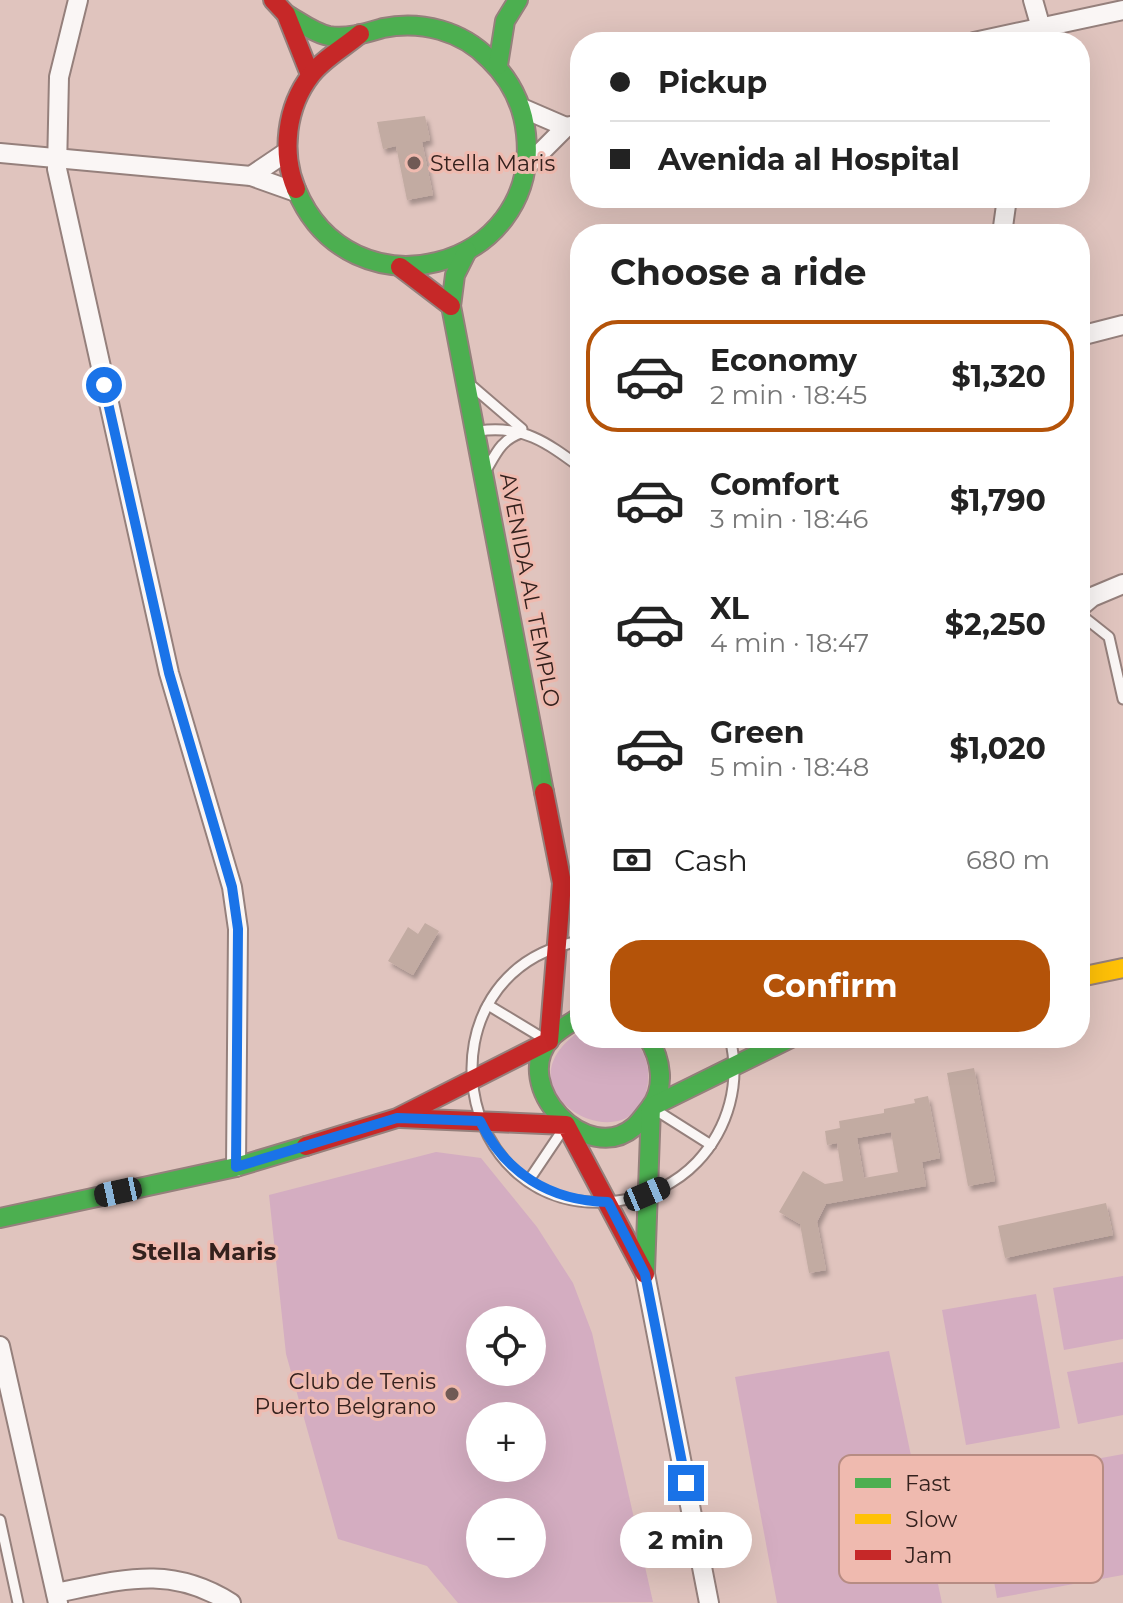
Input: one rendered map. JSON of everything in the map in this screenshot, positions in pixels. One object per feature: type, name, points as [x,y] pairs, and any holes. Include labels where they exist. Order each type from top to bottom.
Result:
[{"type":"street","points":[[78,0],[59,77],[57,159],[169,673],[232,887],[238,929],[236,1167]]},
{"type":"street","points":[[473,44],[505,21],[518,0]]},
{"type":"street","points":[[1033,0],[1038,32]]},
{"type":"street","points":[[280,7],[330,36],[360,34],[398,25],[437,28],[473,44],[498,65],[522,108],[528,137],[527,166],[519,192],[506,216],[489,236],[467,251],[435,264],[400,267],[377,264],[335,245],[311,221],[293,191],[285,153],[286,124],[295,97],[309,72],[332,50],[360,34]]},
{"type":"street","points":[[280,7],[309,72]]},
{"type":"street","points":[[1049,32],[1123,10]]},
{"type":"street","points":[[498,65],[505,21]]},
{"type":"street","points":[[522,108],[570,125]]},
{"type":"street","points":[[527,166],[570,129]]},
{"type":"street","points":[[0,153],[251,176],[293,191]]},
{"type":"street","points":[[251,176],[285,153]]},
{"type":"street","points":[[451,306],[455,275],[467,251]]},
{"type":"street","points":[[400,267],[451,306]]},
{"type":"street","name":"AVENIDA AL TEMPLO","points":[[451,306],[562,883]]},
{"type":"street","points":[[1090,333],[1123,325]]},
{"type":"street","points":[[1090,599],[1123,584]]},
{"type":"street","points":[[562,883],[570,899]]},
{"type":"street","points":[[562,883],[549,1041],[539,1069],[541,1090],[550,1110],[566,1125],[645,1274]]},
{"type":"street","points":[[1090,975],[1123,968]]},
{"type":"street","points":[[0,1218],[236,1167],[397,1118],[549,1041],[559,1029],[570,1023]]},
{"type":"street","points":[[397,1118],[566,1125],[590,1135],[617,1133],[640,1121],[659,1090],[661,1072],[654,1048]]},
{"type":"street","points":[[651,1107],[770,1048]]},
{"type":"street","points":[[651,1107],[645,1274],[709,1603]]},
{"type":"street","points":[[0,1346],[57,1598],[118,1581],[166,1578],[195,1584],[231,1603]]},
{"type":"lane","points":[[465,380],[524,432]]},
{"type":"lane","points":[[475,431],[502,428],[524,432],[541,438],[568,458]]},
{"type":"lane","points":[[483,476],[499,447],[509,437],[524,432]]},
{"type":"lane","points":[[1090,622],[1109,637],[1123,699]]},
{"type":"lane","points":[[570,944],[556,947],[513,974],[488,1005],[472,1047],[471,1081],[480,1121],[504,1158],[529,1180],[562,1196],[608,1202],[647,1194],[685,1173],[711,1145],[731,1099],[734,1065],[731,1048]]},
{"type":"lane","points":[[488,1005],[549,1041]]},
{"type":"lane","points":[[651,1107],[711,1145]]},
{"type":"lane","points":[[529,1180],[566,1125]]},
{"type":"lane","points":[[0,1520],[18,1603]]},
{"type":"shaded area","points":[[570,1041],[570,1048],[640,1048],[648,1069],[648,1082],[638,1108],[620,1120],[598,1121],[576,1113],[559,1098],[551,1078],[556,1055]]},
{"type":"shaded area","name":"Club de Tenis Puerto Belgrano","points":[[436,1152],[481,1158],[537,1227],[573,1283],[592,1333],[653,1602],[458,1603],[427,1566],[338,1539],[286,1354],[269,1195]]},
{"type":"shaded area","points":[[1123,1276],[1123,1339],[1064,1350],[1053,1288]]},
{"type":"shaded area","points":[[1036,1294],[1060,1428],[966,1445],[942,1310]]},
{"type":"shaded area","points":[[889,1351],[911,1455],[839,1455],[839,1583],[938,1583],[942,1603],[777,1603],[735,1377]]},
{"type":"shaded area","points":[[1123,1362],[1123,1415],[1078,1424],[1067,1372]]},
{"type":"shaded area","points":[[1123,1454],[1123,1575],[1103,1579],[1103,1458]]},
{"type":"shaded area","points":[[994,1583],[1079,1583],[997,1598]]},
{"type":"building","points":[[425,116],[430,140],[422,142],[433,195],[407,200],[396,146],[383,149],[377,122]]},
{"type":"building","points":[[425,923],[439,931],[413,975],[388,961],[408,927],[418,934]]},
{"type":"building","points":[[974,1068],[995,1181],[968,1186],[947,1073]]},
{"type":"building","points":[[928,1096],[940,1158],[922,1162],[926,1186],[826,1204],[817,1222],[826,1270],[809,1273],[800,1224],[779,1212],[803,1171],[825,1184],[843,1181],[837,1143],[827,1145],[825,1131],[840,1128],[839,1121],[884,1113],[884,1109],[915,1103],[914,1099]],"holes":[[[891,1132],[898,1172],[864,1178],[857,1138]]]},
{"type":"building","points":[[1106,1203],[1113,1235],[1005,1258],[998,1226]]},
{"type":"traffic: fast","points":[[498,65],[505,21],[518,0]]},
{"type":"traffic: fast","points":[[286,14],[312,30],[336,37],[397,26],[426,27],[454,35],[478,49],[503,75],[519,103],[526,134],[523,181],[504,219],[474,246],[437,262],[396,265],[357,255],[322,230],[296,189]]},
{"type":"traffic: fast","points":[[467,251],[455,275],[451,306],[544,792]]},
{"type":"traffic: fast","points":[[570,1024],[550,1039],[540,1058],[540,1078],[547,1098],[559,1116],[576,1129],[595,1137],[615,1137],[634,1127],[655,1100],[660,1073],[653,1048]]},
{"type":"traffic: fast","points":[[645,1271],[651,1107],[771,1048]]},
{"type":"traffic: fast","points":[[0,1218],[236,1167],[306,1146]]},
{"type":"traffic: slow","points":[[1090,975],[1123,968]]},
{"type":"traffic: jam","points":[[273,0],[286,14],[309,72]]},
{"type":"traffic: jam","points":[[296,189],[288,160],[288,130],[296,101],[316,69],[360,34]]},
{"type":"traffic: jam","points":[[400,267],[451,306]]},
{"type":"traffic: jam","points":[[306,1146],[397,1118],[549,1041],[562,883],[544,792]]},
{"type":"traffic: jam","points":[[401,1118],[566,1125],[645,1274]]},
{"type":"place","name":"Stella Maris","points":[[414,163]]},
{"type":"place","name":"Club de Tenis Puerto Belgrano","points":[[452,1394]]},
{"type":"district","name":"Stella Maris","points":[[204,1251]]},
{"type":"route","points":[[104,385],[169,673],[232,887],[238,929],[236,1167],[397,1118],[480,1121],[504,1158],[529,1180],[562,1196],[608,1202],[645,1274],[686,1483]]}]
